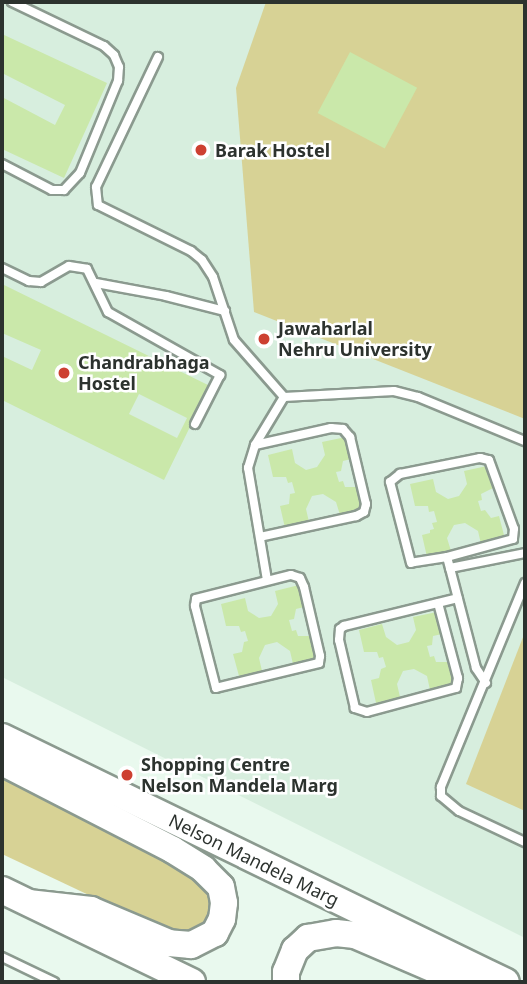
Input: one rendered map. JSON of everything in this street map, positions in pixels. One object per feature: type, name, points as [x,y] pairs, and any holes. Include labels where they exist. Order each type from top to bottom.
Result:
[{"type":"main road","name":"Nelson Mandela Marg","points":[[2,737],[506,982]]},
{"type":"main road","points":[[2,762],[173,850],[203,869],[221,887],[224,903],[222,919],[215,933],[191,945],[169,943],[91,911],[30,903]]},
{"type":"main road","points":[[2,890],[192,982]]},
{"type":"main road","name":"Nelson Mandela Marg","points":[[286,982],[286,972],[295,950],[308,938],[337,933],[355,935],[464,982]]},
{"type":"lane","points":[[2,164],[52,190],[64,190],[80,173],[118,81],[119,67],[114,55],[104,46],[12,2]]},
{"type":"lane","points":[[158,57],[96,187],[98,205],[191,251],[202,260],[213,277],[234,340],[284,397]]},
{"type":"lane","points":[[2,268],[29,281],[41,282],[69,266],[87,269],[96,283],[96,293],[107,312],[220,375],[195,424]]},
{"type":"lane","points":[[96,283],[166,296],[225,311]]},
{"type":"lane","points":[[284,397],[394,391],[418,397],[525,441]]},
{"type":"lane","points":[[267,580],[247,468],[255,445],[284,397]]},
{"type":"lane","points":[[255,445],[331,428],[344,429],[350,437],[366,505],[364,512],[356,516],[260,537]]},
{"type":"lane","points":[[480,458],[489,460],[514,529],[513,539],[447,557],[411,564],[390,482],[400,474],[480,458]]},
{"type":"lane","points":[[450,568],[525,553]]},
{"type":"lane","points":[[447,557],[476,668],[486,683]]},
{"type":"lane","points":[[291,575],[303,582],[320,660],[316,665],[216,688],[195,602],[198,597],[267,580],[291,575]]},
{"type":"lane","points":[[525,583],[486,683],[444,775],[441,796],[459,811],[525,842]]},
{"type":"lane","points":[[438,603],[458,678],[456,688],[366,712],[355,708],[339,640],[340,629],[438,603],[457,598]]},
{"type":"lane","points":[[2,957],[54,982]]},
{"type":"shaded area","name":"Jawaharlal Nehru University","points":[[2,2],[525,2],[525,938],[2,677]]},
{"type":"shaded area","points":[[266,2],[525,2],[525,419],[254,312],[236,88]]},
{"type":"shaded area","points":[[525,632],[525,811],[466,784]]},
{"type":"shaded area","points":[[2,774],[188,871],[203,883],[213,898],[213,915],[204,927],[189,934],[167,932],[2,854]]},
{"type":"building","points":[[2,34],[107,83],[64,178],[2,149],[2,97],[55,125],[65,105],[4,74],[2,79]]},
{"type":"building","points":[[350,52],[417,88],[385,149],[318,113]]},
{"type":"building","points":[[2,284],[210,386],[164,480],[2,400],[2,356],[32,370],[41,350],[2,333]],"holes":[[[139,394],[187,418],[177,438],[129,414]]]},
{"type":"building","points":[[346,437],[351,459],[343,461],[341,471],[336,472],[339,482],[343,481],[345,487],[358,487],[363,509],[340,515],[336,502],[323,494],[312,496],[306,509],[309,522],[285,528],[280,506],[289,504],[290,494],[295,493],[292,482],[288,483],[286,477],[273,477],[268,455],[292,449],[295,463],[306,470],[317,467],[325,455],[322,442]]},
{"type":"building","points":[[487,466],[493,488],[481,494],[482,500],[478,501],[481,511],[485,510],[491,518],[499,516],[505,539],[481,544],[478,531],[465,523],[454,525],[447,538],[451,551],[427,557],[422,535],[430,533],[430,530],[434,529],[432,523],[437,522],[434,511],[429,512],[428,506],[415,506],[410,484],[433,479],[436,492],[448,499],[459,496],[467,484],[464,471]]},
{"type":"building","points":[[299,585],[304,607],[296,609],[294,619],[289,620],[292,631],[296,630],[298,636],[311,636],[316,658],[293,664],[290,651],[277,642],[265,645],[259,658],[262,671],[239,676],[233,654],[242,652],[244,642],[248,641],[245,631],[241,632],[239,626],[226,626],[221,604],[245,598],[248,611],[259,618],[271,616],[278,604],[275,591]]},
{"type":"building","points":[[437,612],[442,634],[433,636],[432,645],[427,646],[430,657],[434,656],[436,662],[449,662],[454,684],[430,690],[427,676],[414,669],[403,671],[397,684],[400,697],[376,703],[371,680],[379,678],[381,669],[386,667],[383,657],[379,658],[377,652],[364,652],[359,630],[382,624],[386,637],[397,645],[409,642],[416,630],[413,617]]},
{"type":"place","name":"Barak Hostel","points":[[201,150]]},
{"type":"place","name":"Jawaharlal Nehru University","points":[[264,339]]},
{"type":"place","name":"Chandrabhaga Hostel","points":[[64,373]]},
{"type":"place","name":"Shopping Centre Nelson Mandela Marg","points":[[127,775]]}]
